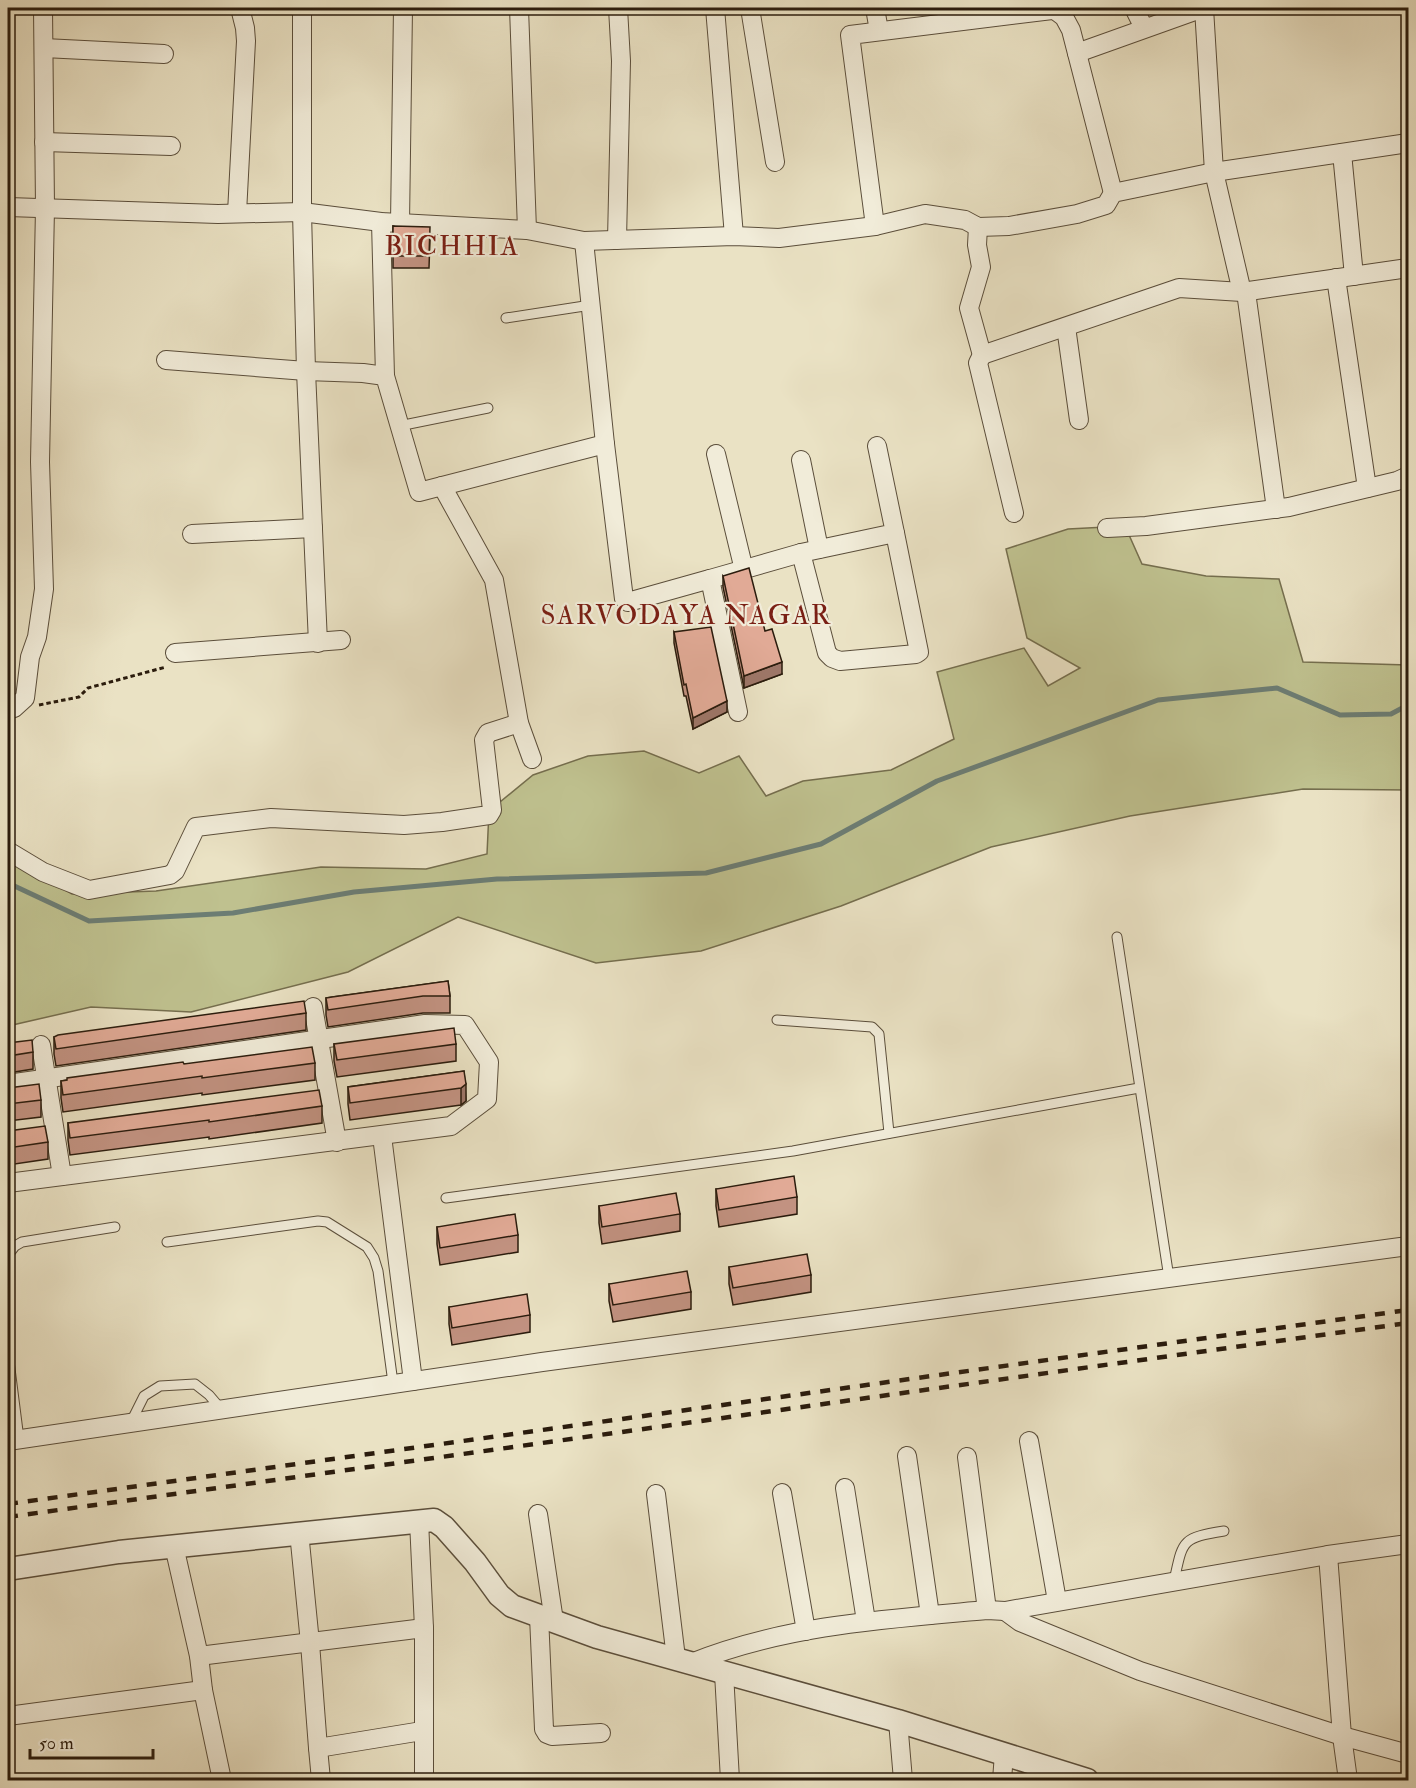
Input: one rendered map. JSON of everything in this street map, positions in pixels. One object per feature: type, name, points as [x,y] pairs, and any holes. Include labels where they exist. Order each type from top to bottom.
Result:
[{"type":"street","points":[[8,710],[14,708],[25,698],[30,657],[37,637],[44,589],[40,462],[45,208],[43,8]]},
{"type":"street","points":[[237,213],[246,42],[244,19],[240,8]]},
{"type":"street","points":[[302,8],[302,212],[306,371],[318,643]]},
{"type":"street","points":[[400,223],[403,8]]},
{"type":"street","points":[[519,8],[526,230]]},
{"type":"street","points":[[618,8],[621,62],[618,240]]},
{"type":"street","points":[[716,8],[734,236]]},
{"type":"street","points":[[750,8],[775,162]]},
{"type":"street","points":[[875,8],[879,32]]},
{"type":"street","points":[[1134,8],[1144,28]]},
{"type":"street","points":[[1077,52],[1203,8],[1214,172],[1244,292],[1276,508]]},
{"type":"street","points":[[8,207],[237,213],[302,212],[381,222],[526,230],[584,241],[734,236],[779,238],[875,226],[925,214],[965,220],[978,228],[1009,226],[1077,214],[1106,205],[1113,193],[1071,30],[1064,17],[1052,9],[850,35],[875,226]]},
{"type":"street","points":[[44,48],[164,54]]},
{"type":"street","points":[[44,142],[171,146]]},
{"type":"street","points":[[1113,193],[1214,172],[1408,143]]},
{"type":"street","points":[[1342,153],[1354,276]]},
{"type":"street","points":[[381,222],[385,376],[419,492],[605,444]]},
{"type":"street","points":[[978,228],[977,245],[981,267],[969,308],[982,355],[978,363],[1014,513]]},
{"type":"street","points":[[584,241],[605,444],[626,602],[810,551],[895,533]]},
{"type":"street","points":[[982,355],[1179,288],[1244,292],[1408,268]]},
{"type":"street","points":[[1336,278],[1367,488]]},
{"type":"street","points":[[1066,327],[1079,420]]},
{"type":"street","points":[[166,360],[306,371],[363,372],[385,376]]},
{"type":"street","points":[[801,460],[810,551],[827,652],[832,658],[840,661],[916,654],[919,652],[877,446]]},
{"type":"street","points":[[716,454],[744,570]]},
{"type":"street","points":[[1107,528],[1146,526],[1276,508],[1408,477]]},
{"type":"street","points":[[442,486],[494,580],[519,723],[532,759]]},
{"type":"street","points":[[192,534],[313,528]]},
{"type":"street","points":[[710,579],[738,711]]},
{"type":"street","points":[[175,653],[341,640]]},
{"type":"street","points":[[8,851],[43,872],[89,890],[170,875],[175,871],[194,829],[199,827],[271,818],[404,825],[489,815],[492,810],[484,740],[488,733],[519,723]]},
{"type":"street","points":[[313,1007],[338,1142]]},
{"type":"street","points":[[8,1084],[425,1024],[465,1025],[489,1062],[487,1099],[451,1126],[8,1183]]},
{"type":"street","points":[[41,1045],[62,1176]]},
{"type":"street","points":[[382,1136],[413,1381]]},
{"type":"street","points":[[13,1440],[393,1383],[1408,1246]]},
{"type":"street","points":[[1029,1441],[1057,1601]]},
{"type":"street","points":[[907,1456],[930,1615]]},
{"type":"street","points":[[967,1457],[996,1611]]},
{"type":"street","points":[[845,1488],[866,1621]]},
{"type":"street","points":[[782,1492],[806,1631]]},
{"type":"street","points":[[656,1494],[683,1660]]},
{"type":"street","points":[[537,1514],[547,1619],[544,1728],[547,1734],[552,1736],[601,1733]]},
{"type":"street","points":[[8,1569],[119,1552],[434,1520],[444,1527],[475,1562],[499,1595],[512,1606],[597,1637],[898,1721],[1087,1780]]},
{"type":"street","points":[[419,1521],[424,1629],[422,1731],[424,1780]]},
{"type":"street","points":[[299,1532],[321,1780]]},
{"type":"street","points":[[683,1660],[806,1631],[866,1621],[996,1611],[1328,1555],[1408,1544]]},
{"type":"street","points":[[174,1546],[199,1656],[203,1690],[222,1780]]},
{"type":"street","points":[[1328,1555],[1341,1736],[1348,1780]]},
{"type":"street","points":[[996,1611],[1140,1671],[1341,1736],[1408,1754]]},
{"type":"street","points":[[199,1656],[424,1629]]},
{"type":"street","points":[[724,1672],[730,1780]]},
{"type":"street","points":[[8,1716],[203,1690]]},
{"type":"street","points":[[898,1721],[903,1780]]},
{"type":"street","points":[[318,1748],[422,1731]]},
{"type":"street","points":[[1002,1780],[1004,1754]]},
{"type":"lane","points":[[506,318],[591,305]]},
{"type":"lane","points":[[399,426],[488,408]]},
{"type":"lane","points":[[1117,937],[1169,1278]]},
{"type":"lane","points":[[777,1020],[876,1029],[879,1034],[889,1133]]},
{"type":"lane","points":[[446,1198],[793,1151],[1139,1088]]},
{"type":"lane","points":[[167,1242],[318,1221],[327,1222],[367,1247],[374,1258],[378,1271],[393,1383]]},
{"type":"lane","points":[[8,1255],[15,1246],[22,1242],[115,1227]]},
{"type":"lane","points":[[8,1353],[13,1440]]},
{"type":"lane","points":[[131,1422],[144,1396],[160,1386],[195,1384],[221,1409]]},
{"type":"lane","points":[[1174,1581],[1180,1554],[1189,1539],[1224,1531]]},
{"type":"path","points":[[25,698],[35,706],[79,697],[88,688],[165,668],[175,653]]},
{"type":"green space","points":[[1125,526],[1142,564],[1206,576],[1279,579],[1303,662],[1408,665],[1408,790],[1303,789],[1130,816],[991,847],[841,906],[701,951],[596,963],[458,917],[348,972],[191,1012],[91,1007],[8,1026],[8,857],[72,894],[156,891],[321,867],[426,869],[487,854],[489,811],[533,775],[588,756],[644,751],[699,773],[739,756],[766,796],[803,781],[891,770],[954,739],[937,672],[1024,648],[1048,686],[1080,668],[1027,638],[1006,549],[1068,529]]},
{"type":"building","points":[[393,226],[430,227],[429,256],[393,256]]},
{"type":"building","points":[[749,568],[765,631],[772,629],[782,662],[744,676],[723,576]]},
{"type":"building","points":[[711,627],[727,701],[693,718],[674,632]]},
{"type":"building","points":[[448,981],[450,996],[423,996],[328,1010],[326,998]]},
{"type":"building","points":[[304,1001],[306,1013],[56,1049],[54,1037],[58,1035]]},
{"type":"building","points":[[454,1028],[456,1044],[337,1060],[334,1044]]},
{"type":"building","points":[[32,1040],[33,1052],[8,1056],[8,1043]]},
{"type":"building","points":[[312,1047],[315,1063],[63,1095],[61,1081],[67,1078]]},
{"type":"building","points":[[464,1071],[466,1084],[461,1088],[350,1103],[348,1087]]},
{"type":"building","points":[[39,1084],[41,1100],[8,1104],[8,1088]]},
{"type":"building","points":[[319,1090],[322,1106],[70,1138],[68,1123]]},
{"type":"building","points":[[45,1126],[48,1142],[8,1148],[8,1131]]},
{"type":"building","points":[[794,1176],[797,1197],[719,1210],[716,1189]]},
{"type":"building","points":[[676,1193],[680,1214],[602,1227],[599,1206]]},
{"type":"building","points":[[515,1214],[518,1235],[440,1248],[437,1227]]},
{"type":"building","points":[[807,1254],[811,1275],[733,1288],[729,1267]]},
{"type":"building","points":[[687,1271],[691,1292],[613,1305],[609,1284]]},
{"type":"building","points":[[527,1294],[530,1315],[452,1328],[449,1307]]},
{"type":"waterway","points":[[8,883],[89,921],[233,913],[354,892],[497,879],[706,873],[821,844],[937,781],[1158,700],[1277,688],[1340,715],[1391,714],[1408,705]]},
{"type":"railway","points":[[8,1504],[1408,1310]]},
{"type":"railway","points":[[8,1517],[1408,1323]]},
{"type":"district","name":"BICHHIA","points":[[452,246]]},
{"type":"district","name":"SARVODAYA NAGAR","points":[[686,615]]}]
